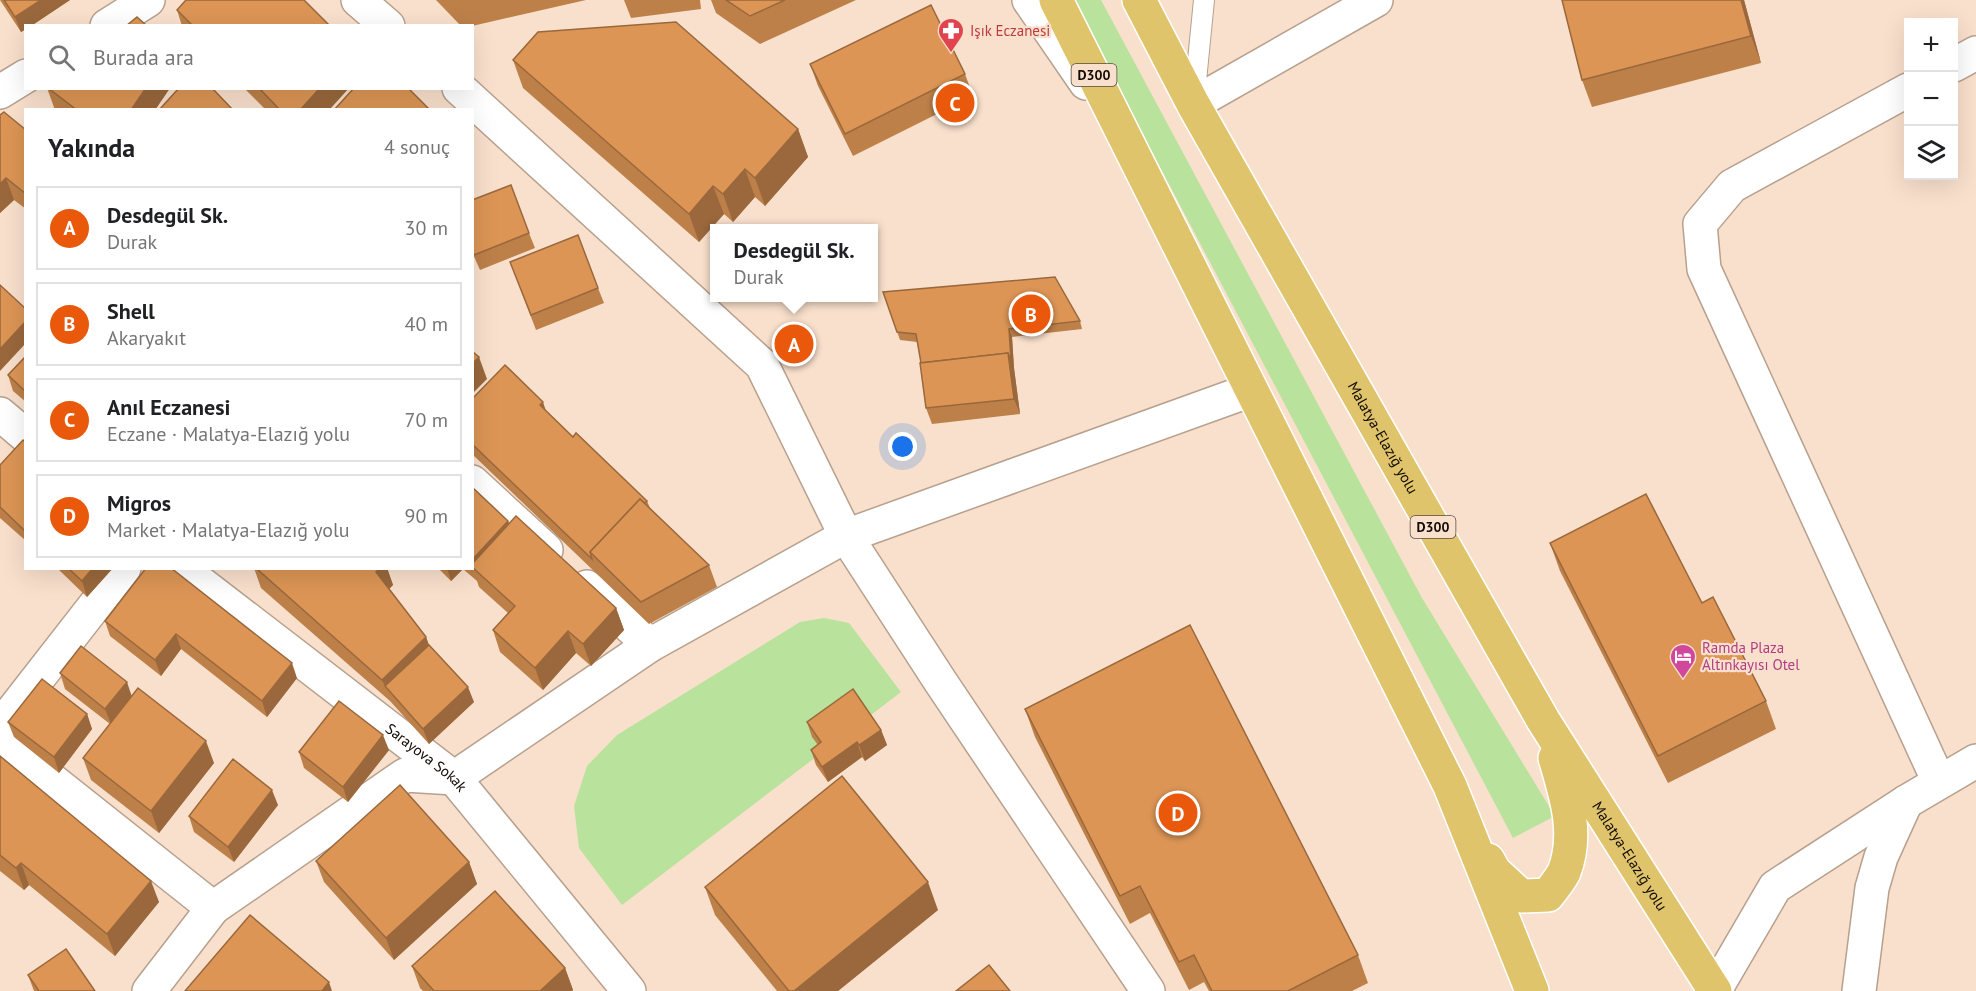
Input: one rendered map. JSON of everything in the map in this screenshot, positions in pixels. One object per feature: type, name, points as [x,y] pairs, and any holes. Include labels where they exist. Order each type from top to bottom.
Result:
[{"type":"highway","name":"D300","points":[[1056,0],[1450,786],[1532,991]]},
{"type":"highway","name":"Malatya-Elazığ yolu","points":[[1138,0],[1193,104],[1543,720],[1706,991]]},
{"type":"highway","points":[[1450,786],[1494,871],[1521,896],[1548,895],[1563,873],[1571,837],[1570,813],[1543,720]]},
{"type":"street","points":[[110,24],[148,0]]},
{"type":"street","points":[[358,0],[385,24]]},
{"type":"street","points":[[1029,0],[1131,150]]},
{"type":"street","points":[[1149,0],[1167,55]]},
{"type":"street","points":[[1193,104],[1376,0]]},
{"type":"street","points":[[1958,62],[1976,53]]},
{"type":"street","points":[[3,109],[24,79]]},
{"type":"street","points":[[461,90],[762,365],[846,536],[946,691],[1148,991]]},
{"type":"street","points":[[1904,92],[1732,186],[1700,224],[1704,269],[1939,782]]},
{"type":"street","points":[[149,991],[213,908],[405,775],[454,778],[650,645],[846,536],[1251,390]]},
{"type":"street","points":[[0,414],[24,434]]},
{"type":"street","points":[[474,484],[650,645]]},
{"type":"street","points":[[0,727],[122,570]]},
{"type":"street","name":"Sarayova Sokak","points":[[184,570],[454,778],[629,991]]},
{"type":"street","points":[[0,740],[213,908]]},
{"type":"street","points":[[1706,991],[1774,887],[1976,760]]},
{"type":"street","points":[[1859,991],[1872,888],[1881,857],[1906,802]]},
{"type":"lane","points":[[1193,104],[1204,0]]},
{"type":"green space","points":[[1072,0],[1101,0],[1422,598],[1555,816],[1513,838]]},
{"type":"green space","points":[[824,618],[849,623],[901,692],[622,905],[579,848],[574,806],[587,766],[617,735],[800,622]]},
{"type":"building","points":[[4,0],[41,0],[15,17]]},
{"type":"building","points":[[186,0],[304,0],[328,24],[191,24],[177,10]]},
{"type":"building","points":[[726,0],[785,0],[750,16]]},
{"type":"building","points":[[1562,0],[1741,0],[1751,36],[1582,80]]},
{"type":"building","points":[[931,5],[965,74],[845,134],[810,64]]},
{"type":"building","points":[[137,17],[145,24],[128,24]]},
{"type":"building","points":[[676,22],[798,129],[755,178],[745,169],[723,194],[713,186],[689,214],[513,60],[538,32]]},
{"type":"building","points":[[51,90],[145,90],[132,108],[74,108]]},
{"type":"building","points":[[177,90],[214,90],[231,108],[161,108]]},
{"type":"building","points":[[261,90],[318,90],[302,108],[278,108]]},
{"type":"building","points":[[352,90],[410,90],[428,108],[336,108]]},
{"type":"building","points":[[4,112],[24,128],[24,192],[6,178],[0,184],[0,115]]},
{"type":"building","points":[[511,185],[529,233],[474,255],[474,199]]},
{"type":"building","points":[[578,235],[598,288],[531,315],[510,262]]},
{"type":"building","points":[[1055,277],[1080,321],[1009,329],[1011,360],[1008,353],[921,363],[916,334],[897,332],[883,292]]},
{"type":"building","points":[[0,285],[24,307],[24,323],[0,349]]},
{"type":"building","points":[[474,353],[479,357],[474,362]]},
{"type":"building","points":[[1008,353],[1014,399],[926,408],[920,363]]},
{"type":"building","points":[[24,358],[24,390],[8,375]]},
{"type":"building","points":[[505,365],[543,402],[540,405],[573,437],[576,433],[647,501],[645,503],[640,499],[590,552],[592,559],[474,446],[474,397]]},
{"type":"building","points":[[23,440],[24,530],[0,507],[0,465]]},
{"type":"building","points":[[474,489],[508,521],[474,558]]},
{"type":"building","name":"Ramda Plaza Altınkayısı Otel","points":[[1646,494],[1702,603],[1713,597],[1766,701],[1658,756],[1550,543]]},
{"type":"building","points":[[640,499],[709,565],[641,602],[590,552]]},
{"type":"building","points":[[516,516],[616,608],[583,644],[568,631],[535,668],[493,630],[515,606],[474,569],[474,562]]},
{"type":"building","points":[[70,570],[91,570],[82,581]]},
{"type":"building","points":[[144,570],[174,570],[292,663],[262,701],[176,634],[155,660],[105,621]]},
{"type":"building","points":[[258,570],[378,570],[376,572],[426,637],[382,680]]},
{"type":"building","points":[[1190,625],[1358,955],[1288,991],[1212,991],[1194,955],[1179,962],[1140,886],[1120,896],[1025,709]]},
{"type":"building","points":[[429,645],[468,687],[423,729],[385,686]]},
{"type":"building","points":[[81,646],[127,682],[105,709],[60,673]]},
{"type":"building","points":[[42,679],[87,714],[54,757],[8,722]]},
{"type":"building","points":[[138,688],[206,741],[151,811],[83,758]]},
{"type":"building","points":[[853,689],[881,730],[859,745],[857,742],[822,767],[811,750],[821,742],[807,722]]},
{"type":"building","points":[[339,701],[383,735],[343,787],[299,752]]},
{"type":"building","points":[[0,756],[151,881],[107,934],[21,863],[16,868],[0,855]]},
{"type":"building","points":[[233,759],[272,790],[228,847],[189,816]]},
{"type":"building","points":[[842,776],[928,882],[794,991],[789,991],[705,887]]},
{"type":"building","points":[[400,785],[469,862],[386,938],[316,861]]},
{"type":"building","points":[[495,891],[565,968],[540,991],[434,991],[412,966]]},
{"type":"building","points":[[250,915],[329,982],[322,991],[185,991]]},
{"type":"building","points":[[66,949],[95,991],[39,991],[28,975]]},
{"type":"building","points":[[989,965],[1010,991],[956,991]]},
{"type":"place","name":"Işık Eczanesi","points":[[951,54]]},
{"type":"place","name":"Anıl Eczanesi","points":[[955,103]]},
{"type":"place","name":"Shell","points":[[1031,314]]},
{"type":"place","name":"Desdegül Sk.","points":[[794,344]]},
{"type":"place","name":"Ramda Plaza Altınkayısı Otel","points":[[1683,680]]},
{"type":"place","name":"Migros","points":[[1178,813]]}]
